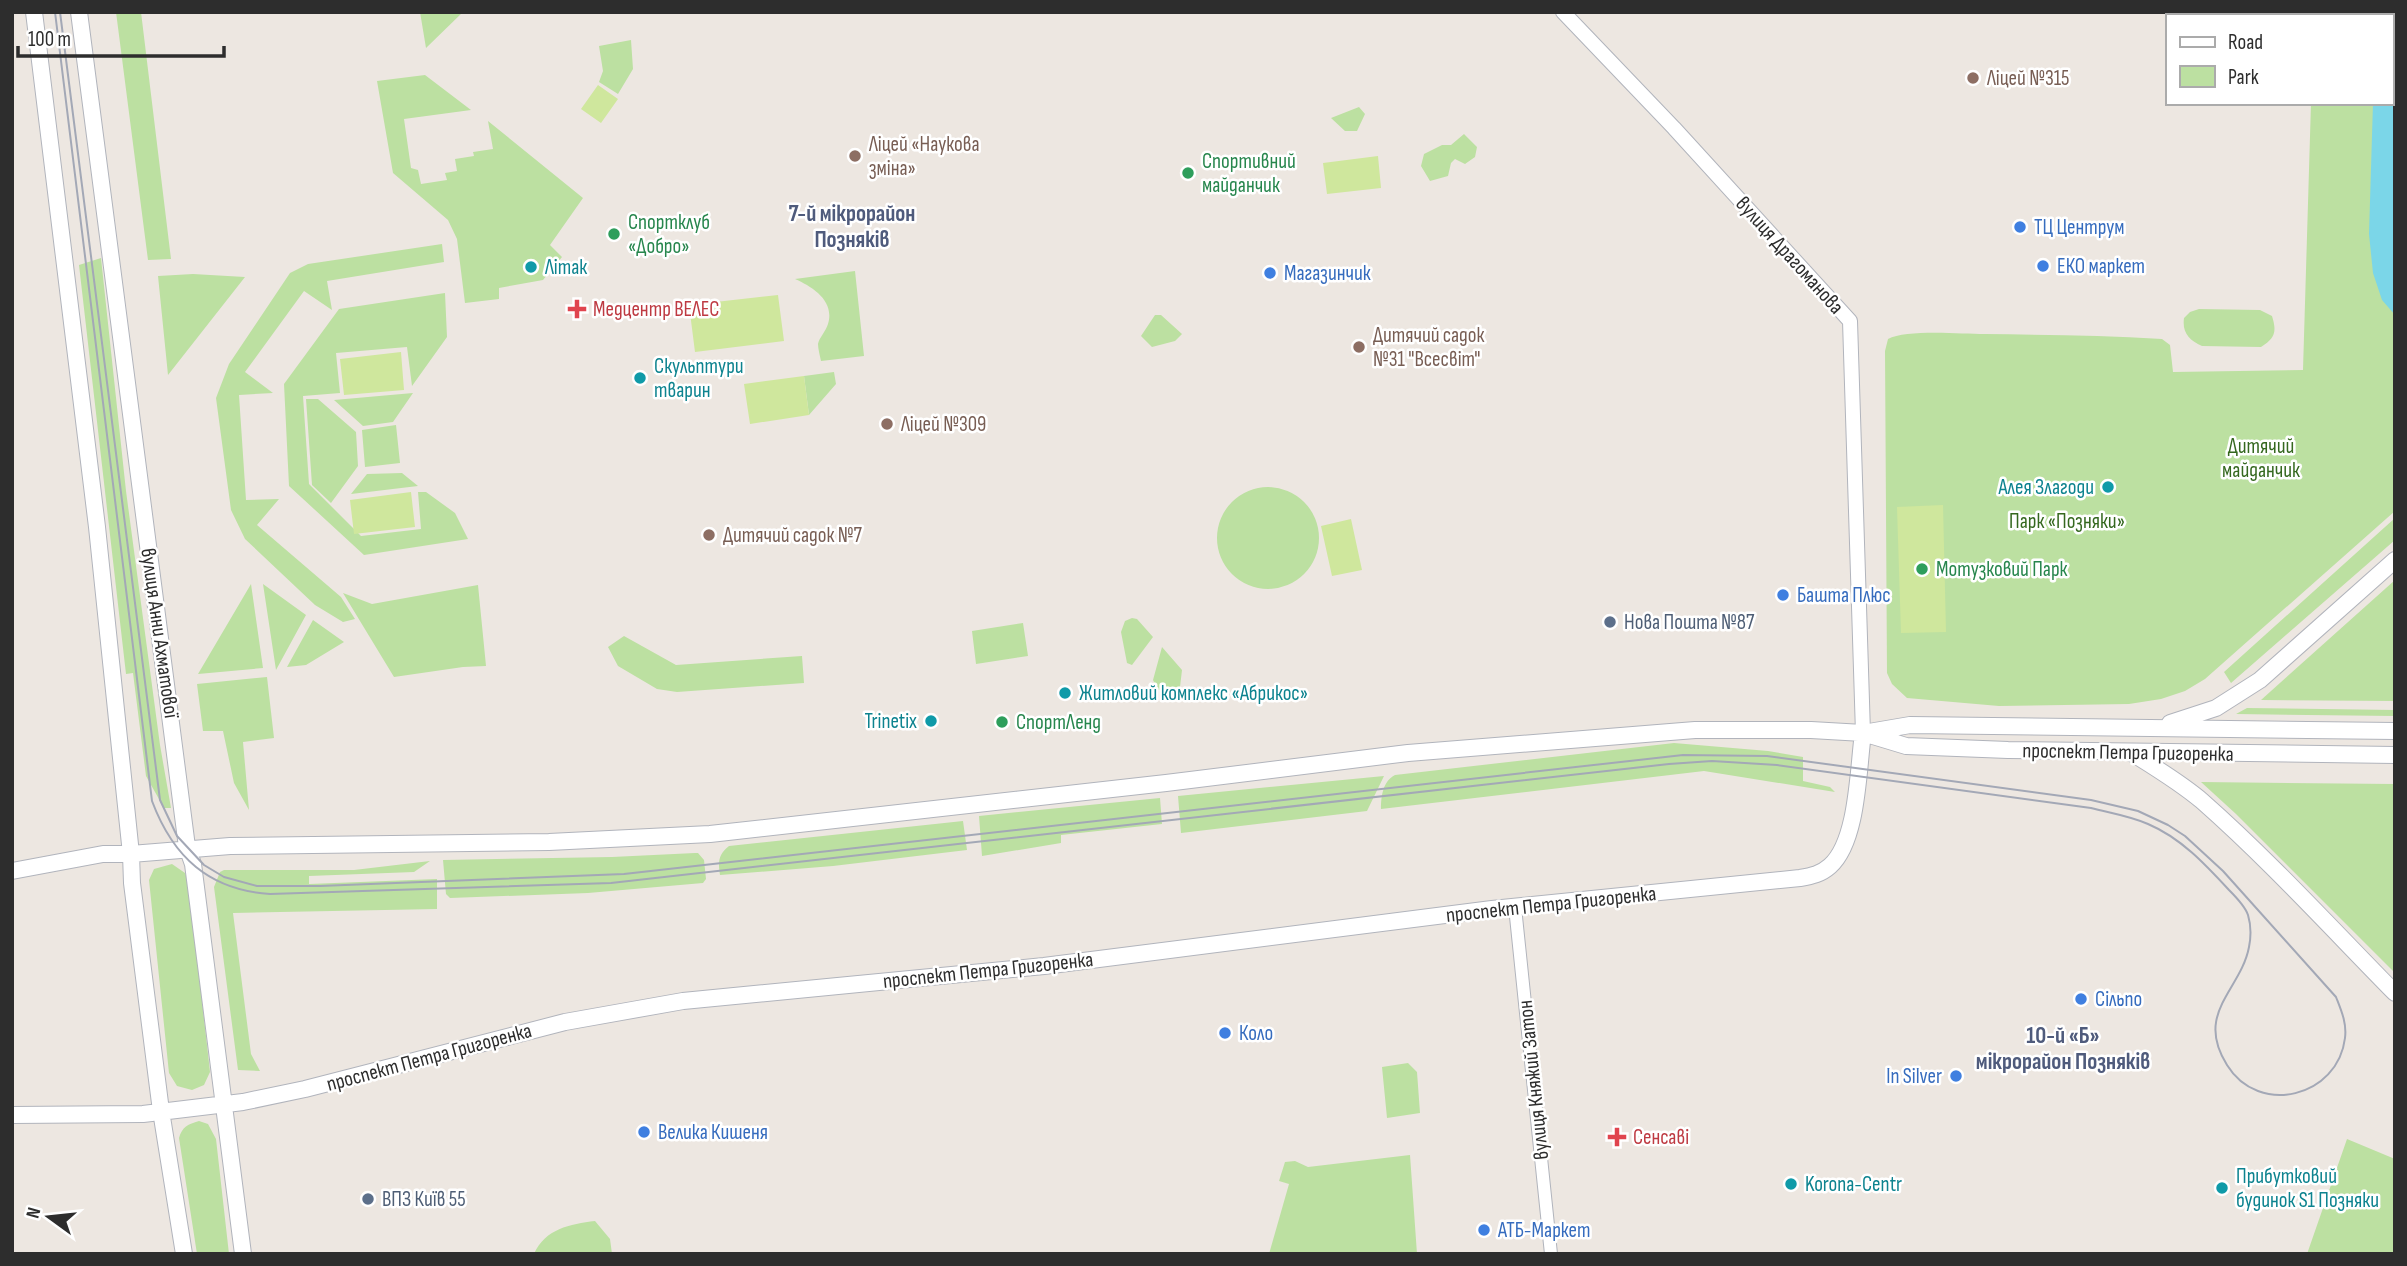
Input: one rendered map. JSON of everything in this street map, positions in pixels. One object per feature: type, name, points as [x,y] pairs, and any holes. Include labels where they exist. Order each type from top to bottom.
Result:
[{"type":"main road","points":[[34,12],[93,499],[132,883],[161,1111],[184,1254]]},
{"type":"main road","name":"вулиця Анни Ахматової","points":[[79,12],[187,849],[192,864],[243,1254]]},
{"type":"main road","points":[[2147,729],[2188,719],[2216,708],[2260,680],[2395,560]]},
{"type":"main road","name":"проспект Петра Григоренка","points":[[12,871],[103,854],[187,849],[358,843],[549,842],[710,834],[1421,752],[1695,730],[1797,729],[1863,733],[1910,725],[2395,732]]},
{"type":"main road","name":"проспект Петра Григоренка","points":[[1863,733],[1906,746],[2132,753],[2395,755]]},
{"type":"main road","name":"проспект Петра Григоренка","points":[[12,1115],[143,1114],[225,1104],[305,1089],[565,1022],[683,1001],[1044,966],[1515,907],[1800,878],[1819,874],[1832,864],[1845,845],[1852,816],[1863,733]]},
{"type":"main road","points":[[2132,753],[2202,801],[2395,993]]},
{"type":"street","name":"вулиця Драгоманова","points":[[1563,12],[1674,128],[1850,321],[1863,733]]},
{"type":"street","name":"вулиця Княжий Затон","points":[[1515,907],[1551,1254]]},
{"type":"green space","points":[[116,12],[141,12],[171,259],[148,260]]},
{"type":"green space","points":[[420,12],[463,12],[426,48]]},
{"type":"green space","name":"Парк «Позняки»","points":[[2395,12],[2395,511],[2205,679],[2185,691],[2161,699],[2129,704],[1999,706],[1907,698],[1892,684],[1887,673],[1885,351],[1888,339],[1908,334],[1935,333],[2162,339],[2170,345],[2173,372],[2303,370],[2311,105],[2393,105],[2393,14],[2314,14]]},
{"type":"green space","points":[[631,40],[633,69],[618,94],[599,82],[603,71],[599,46]]},
{"type":"green space","points":[[425,75],[471,110],[404,119],[411,168],[418,170],[421,184],[447,180],[445,173],[457,171],[455,159],[474,156],[473,152],[493,149],[488,121],[583,198],[550,245],[562,257],[543,280],[499,288],[499,299],[465,303],[457,239],[448,220],[393,173],[377,81]]},
{"type":"green space","points":[[598,85],[618,99],[601,123],[581,109]]},
{"type":"green space","points":[[1359,107],[1365,114],[1357,131],[1345,131],[1331,118]]},
{"type":"green space","points":[[1464,134],[1477,147],[1475,157],[1465,164],[1455,159],[1451,163],[1448,176],[1430,181],[1421,166],[1424,154],[1442,145],[1451,145]]},
{"type":"green space","points":[[1378,156],[1381,188],[1327,194],[1323,163]]},
{"type":"green space","points":[[442,244],[444,262],[327,281],[332,310],[304,291],[245,372],[273,393],[239,395],[246,500],[279,499],[257,525],[341,597],[355,619],[343,622],[315,605],[245,539],[231,510],[216,398],[229,364],[290,273],[308,264]]},
{"type":"green space","points":[[101,258],[126,491],[171,808],[164,808],[146,776],[133,673],[126,674],[79,265]]},
{"type":"green space","points":[[855,271],[864,356],[821,361],[818,344],[828,324],[828,308],[821,296],[795,279]]},
{"type":"green space","points":[[193,274],[245,277],[168,375],[158,276]]},
{"type":"green space","points":[[445,293],[447,337],[412,386],[407,347],[336,353],[340,393],[303,396],[309,484],[361,536],[421,529],[418,492],[426,492],[455,513],[468,539],[364,555],[289,486],[284,384],[339,309]]},
{"type":"green space","points":[[778,295],[784,341],[695,352],[689,305]]},
{"type":"green space","points":[[2199,309],[2260,310],[2272,316],[2274,334],[2261,347],[2202,346],[2187,335],[2184,328],[2184,318]]},
{"type":"green space","points":[[1155,315],[1161,315],[1182,334],[1175,341],[1152,347],[1141,336]]},
{"type":"green space","points":[[401,352],[404,390],[344,395],[340,359]]},
{"type":"green space","points":[[834,372],[836,384],[809,415],[804,376]]},
{"type":"green space","points":[[804,376],[809,415],[750,424],[744,384]]},
{"type":"green space","points":[[413,393],[393,422],[363,426],[334,400]]},
{"type":"green space","points":[[306,399],[318,399],[356,432],[358,466],[331,503],[312,485]]},
{"type":"green space","points":[[396,425],[400,463],[365,467],[362,430]]},
{"type":"green space","points":[[402,473],[418,486],[351,494],[367,474]]},
{"type":"green space","points":[[1268,487],[1297,495],[1311,509],[1319,538],[1311,567],[1297,581],[1268,589],[1239,581],[1225,567],[1217,538],[1225,509],[1239,495]]},
{"type":"green space","points":[[411,492],[415,527],[354,534],[350,500]]},
{"type":"green space","name":"Мотузковий Парк","points":[[1943,505],[1946,632],[1901,633],[1897,507]]},
{"type":"green space","points":[[2395,518],[2395,540],[2231,683],[2224,672]]},
{"type":"green space","points":[[1351,519],[1362,570],[1332,576],[1321,526]]},
{"type":"green space","points":[[2395,580],[2395,701],[2261,700]]},
{"type":"green space","points":[[251,584],[263,668],[198,674]]},
{"type":"green space","points":[[263,584],[306,615],[276,670]]},
{"type":"green space","points":[[478,585],[486,666],[394,677],[343,593],[372,604]]},
{"type":"green space","points":[[1137,619],[1153,637],[1132,665],[1127,663],[1121,632],[1125,621]]},
{"type":"green space","points":[[313,620],[344,642],[306,665],[287,667]]},
{"type":"green space","points":[[1023,623],[1028,656],[976,664],[972,631]]},
{"type":"green space","points":[[624,636],[676,665],[802,656],[804,683],[677,692],[657,689],[618,666],[608,647]]},
{"type":"green space","points":[[1162,647],[1182,670],[1180,687],[1158,690],[1153,680]]},
{"type":"green space","points":[[267,677],[274,738],[243,742],[249,810],[234,783],[223,731],[203,731],[197,684]]},
{"type":"green space","points":[[2247,708],[2395,710],[2395,716],[2236,714]]},
{"type":"green space","points":[[1674,743],[1768,751],[1803,757],[1803,781],[1830,787],[1835,792],[1704,771],[1381,809],[1385,785],[1395,775]]},
{"type":"green space","points":[[1384,776],[1367,811],[1181,833],[1178,796]]},
{"type":"green space","points":[[2201,782],[2395,784],[2395,973],[2236,814]]},
{"type":"green space","points":[[1160,798],[1162,824],[1061,835],[1061,843],[982,856],[979,816]]},
{"type":"green space","points":[[963,821],[967,850],[833,866],[720,875],[720,859],[729,846]]},
{"type":"green space","points":[[698,853],[704,860],[706,879],[703,883],[588,893],[450,898],[446,894],[443,860]]},
{"type":"green space","points":[[430,861],[414,872],[309,876],[309,884],[437,879],[437,909],[233,913],[251,1054],[260,1071],[238,1070],[214,887],[220,872],[354,870]]},
{"type":"green space","points":[[172,864],[185,873],[189,884],[210,1072],[204,1085],[192,1090],[177,1086],[169,1073],[149,880],[154,869]]},
{"type":"green space","points":[[1408,1063],[1417,1072],[1420,1113],[1387,1118],[1382,1067]]},
{"type":"green space","points":[[199,1121],[208,1124],[216,1139],[229,1254],[197,1254],[179,1138],[186,1126]]},
{"type":"green space","points":[[2347,1139],[2395,1159],[2395,1254],[2307,1254]]},
{"type":"green space","points":[[1410,1155],[1417,1254],[1269,1254],[1289,1184],[1279,1181],[1285,1162],[1295,1161],[1308,1167]]},
{"type":"green space","points":[[595,1221],[610,1239],[612,1254],[534,1254],[545,1239],[559,1229]]},
{"type":"water","points":[[2395,12],[2395,315],[2382,300],[2373,273],[2369,234],[2373,105],[2393,105],[2393,14],[2376,14]]},
{"type":"tram line","points":[[55,12],[152,801],[171,839],[182,854],[211,878],[229,886],[270,894],[611,883],[1669,764],[1712,761],[1777,765],[2091,808],[2134,819],[2160,830],[2202,861],[2245,908],[2248,915],[2249,947],[2238,976],[2217,1016],[2215,1031],[2218,1047],[2227,1065],[2241,1081],[2258,1091],[2277,1095],[2295,1093],[2313,1086],[2328,1074],[2339,1058],[2345,1027],[2336,997],[2223,871],[2185,836],[2168,825],[2138,811],[2091,800],[1767,756],[1683,755],[624,874],[320,886],[257,886],[224,877],[204,865],[177,836],[160,800],[60,12]]},
{"type":"place","name":"Ліцей №315","points":[[1973,78]]},
{"type":"place","name":"Ліцей «Наукова зміна»","points":[[855,156]]},
{"type":"place","name":"Спортивний майданчик","points":[[1188,173]]},
{"type":"place","name":"ТЦ Центрум","points":[[2020,227]]},
{"type":"place","name":"Спортклуб «Добро»","points":[[614,234]]},
{"type":"place","name":"ЕКО маркет","points":[[2043,266]]},
{"type":"place","name":"Літак","points":[[531,267]]},
{"type":"place","name":"Магазинчик","points":[[1270,273]]},
{"type":"place","name":"Медцентр ВЕЛЕС","points":[[577,309]]},
{"type":"place","name":"Дитячий садок №31 \"Всесвіт\"","points":[[1359,347]]},
{"type":"place","name":"Скульптури тварин","points":[[640,378]]},
{"type":"place","name":"Ліцей №309","points":[[887,424]]},
{"type":"place","name":"Алея Злагоди","points":[[2108,487]]},
{"type":"place","name":"Дитячий садок №7","points":[[709,535]]},
{"type":"place","name":"Мотузковий Парк","points":[[1922,569]]},
{"type":"place","name":"Башта Плюс","points":[[1783,595]]},
{"type":"place","name":"Нова Пошта №87","points":[[1610,622]]},
{"type":"place","name":"Житловий комплекс «Абрикос»","points":[[1065,693]]},
{"type":"place","name":"Trinetix","points":[[931,721]]},
{"type":"place","name":"СпортЛенд","points":[[1002,722]]},
{"type":"place","name":"Сільпо","points":[[2081,999]]},
{"type":"place","name":"Коло","points":[[1225,1033]]},
{"type":"place","name":"In Silver","points":[[1956,1076]]},
{"type":"place","name":"Велика Кишеня","points":[[644,1132]]},
{"type":"place","name":"Сенсаві","points":[[1617,1137]]},
{"type":"place","name":"Korona-Centr","points":[[1791,1184]]},
{"type":"place","name":"Прибутковий будинок S1 Позняки","points":[[2222,1188]]},
{"type":"place","name":"ВПЗ Київ 55","points":[[368,1199]]},
{"type":"place","name":"АТБ-Маркет","points":[[1484,1230]]},
{"type":"district","name":"7-й мікрорайон Позняків","points":[[852,226]]},
{"type":"district","name":"10-й «Б» мікрорайон Позняків","points":[[2063,1048]]},
{"type":"park label","name":"Дитячий майданчик","points":[[2261,458]]}]
